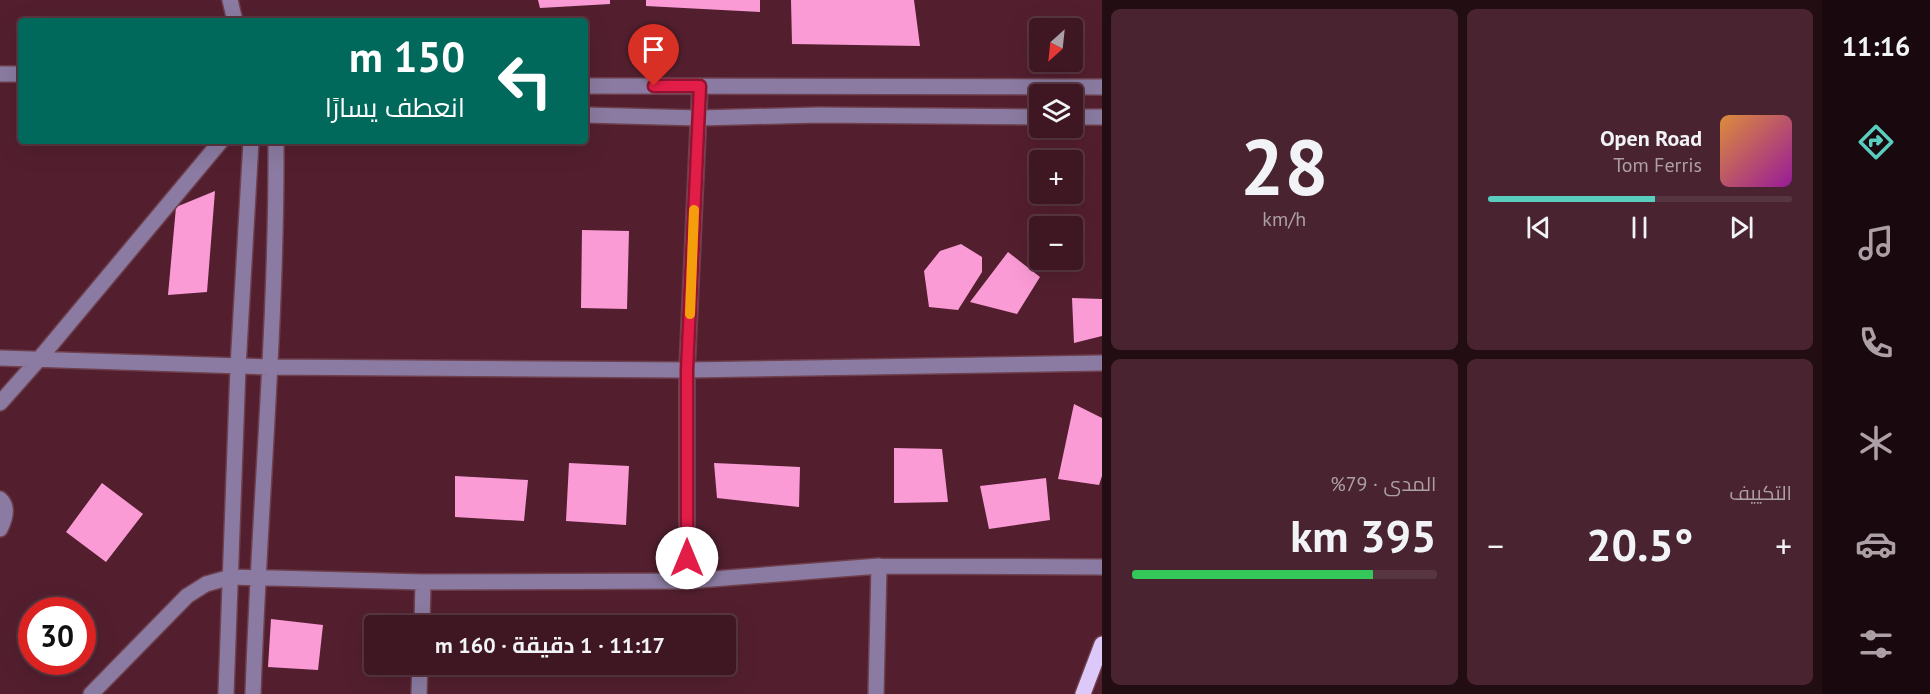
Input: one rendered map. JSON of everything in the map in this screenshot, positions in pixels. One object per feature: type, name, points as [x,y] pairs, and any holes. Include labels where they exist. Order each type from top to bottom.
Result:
[{"type":"main road","points":[[1083,694],[1102,644]]},
{"type":"street","points":[[230,0],[235,18]]},
{"type":"street","points":[[0,74],[18,74]]},
{"type":"street","points":[[588,86],[1102,87]]},
{"type":"street","points":[[687,581],[687,370],[700,86]]},
{"type":"street","points":[[588,115],[699,118],[818,115],[1029,117]]},
{"type":"street","points":[[1083,117],[1102,117]]},
{"type":"street","points":[[0,403],[218,144]]},
{"type":"street","points":[[226,694],[238,366],[251,144]]},
{"type":"street","points":[[254,694],[257,578],[276,198],[276,144]]},
{"type":"street","points":[[0,358],[269,367],[687,370],[1102,363]]},
{"type":"street","points":[[0,499],[4,502],[6,518],[0,529]]},
{"type":"street","points":[[92,694],[187,596],[206,584],[231,577],[423,582],[687,581],[879,566],[1102,567]]},
{"type":"street","points":[[876,694],[879,566]]},
{"type":"street","points":[[422,615],[423,582]]},
{"type":"street","points":[[419,694],[420,675]]},
{"type":"building","points":[[538,0],[610,0],[610,4],[540,8]]},
{"type":"building","points":[[646,0],[760,0],[760,12],[646,6]]},
{"type":"building","points":[[791,0],[914,0],[920,46],[792,44]]},
{"type":"building","points":[[215,191],[207,292],[168,295],[176,207]]},
{"type":"building","points":[[582,230],[629,231],[627,309],[581,308]]},
{"type":"building","points":[[961,244],[982,257],[982,272],[958,310],[929,307],[924,271],[940,251]]},
{"type":"building","points":[[1008,252],[1040,277],[1017,314],[970,302]]},
{"type":"building","points":[[1072,298],[1102,299],[1102,336],[1074,343]]},
{"type":"building","points":[[1074,404],[1102,418],[1102,476],[1099,485],[1058,479]]},
{"type":"building","points":[[894,448],[942,449],[948,502],[894,503]]},
{"type":"building","points":[[569,463],[629,466],[626,525],[566,521]]},
{"type":"building","points":[[714,463],[800,467],[799,507],[717,498]]},
{"type":"building","points":[[455,476],[528,480],[524,521],[455,517]]},
{"type":"building","points":[[1046,478],[1050,520],[989,529],[980,486]]},
{"type":"building","points":[[102,483],[143,514],[106,562],[66,532]]},
{"type":"building","points":[[271,619],[323,625],[318,670],[268,667]]},
{"type":"slow traffic","points":[[690,314],[694,210]]},
{"type":"route","points":[[654,86],[700,86],[687,370],[687,558]]}]
